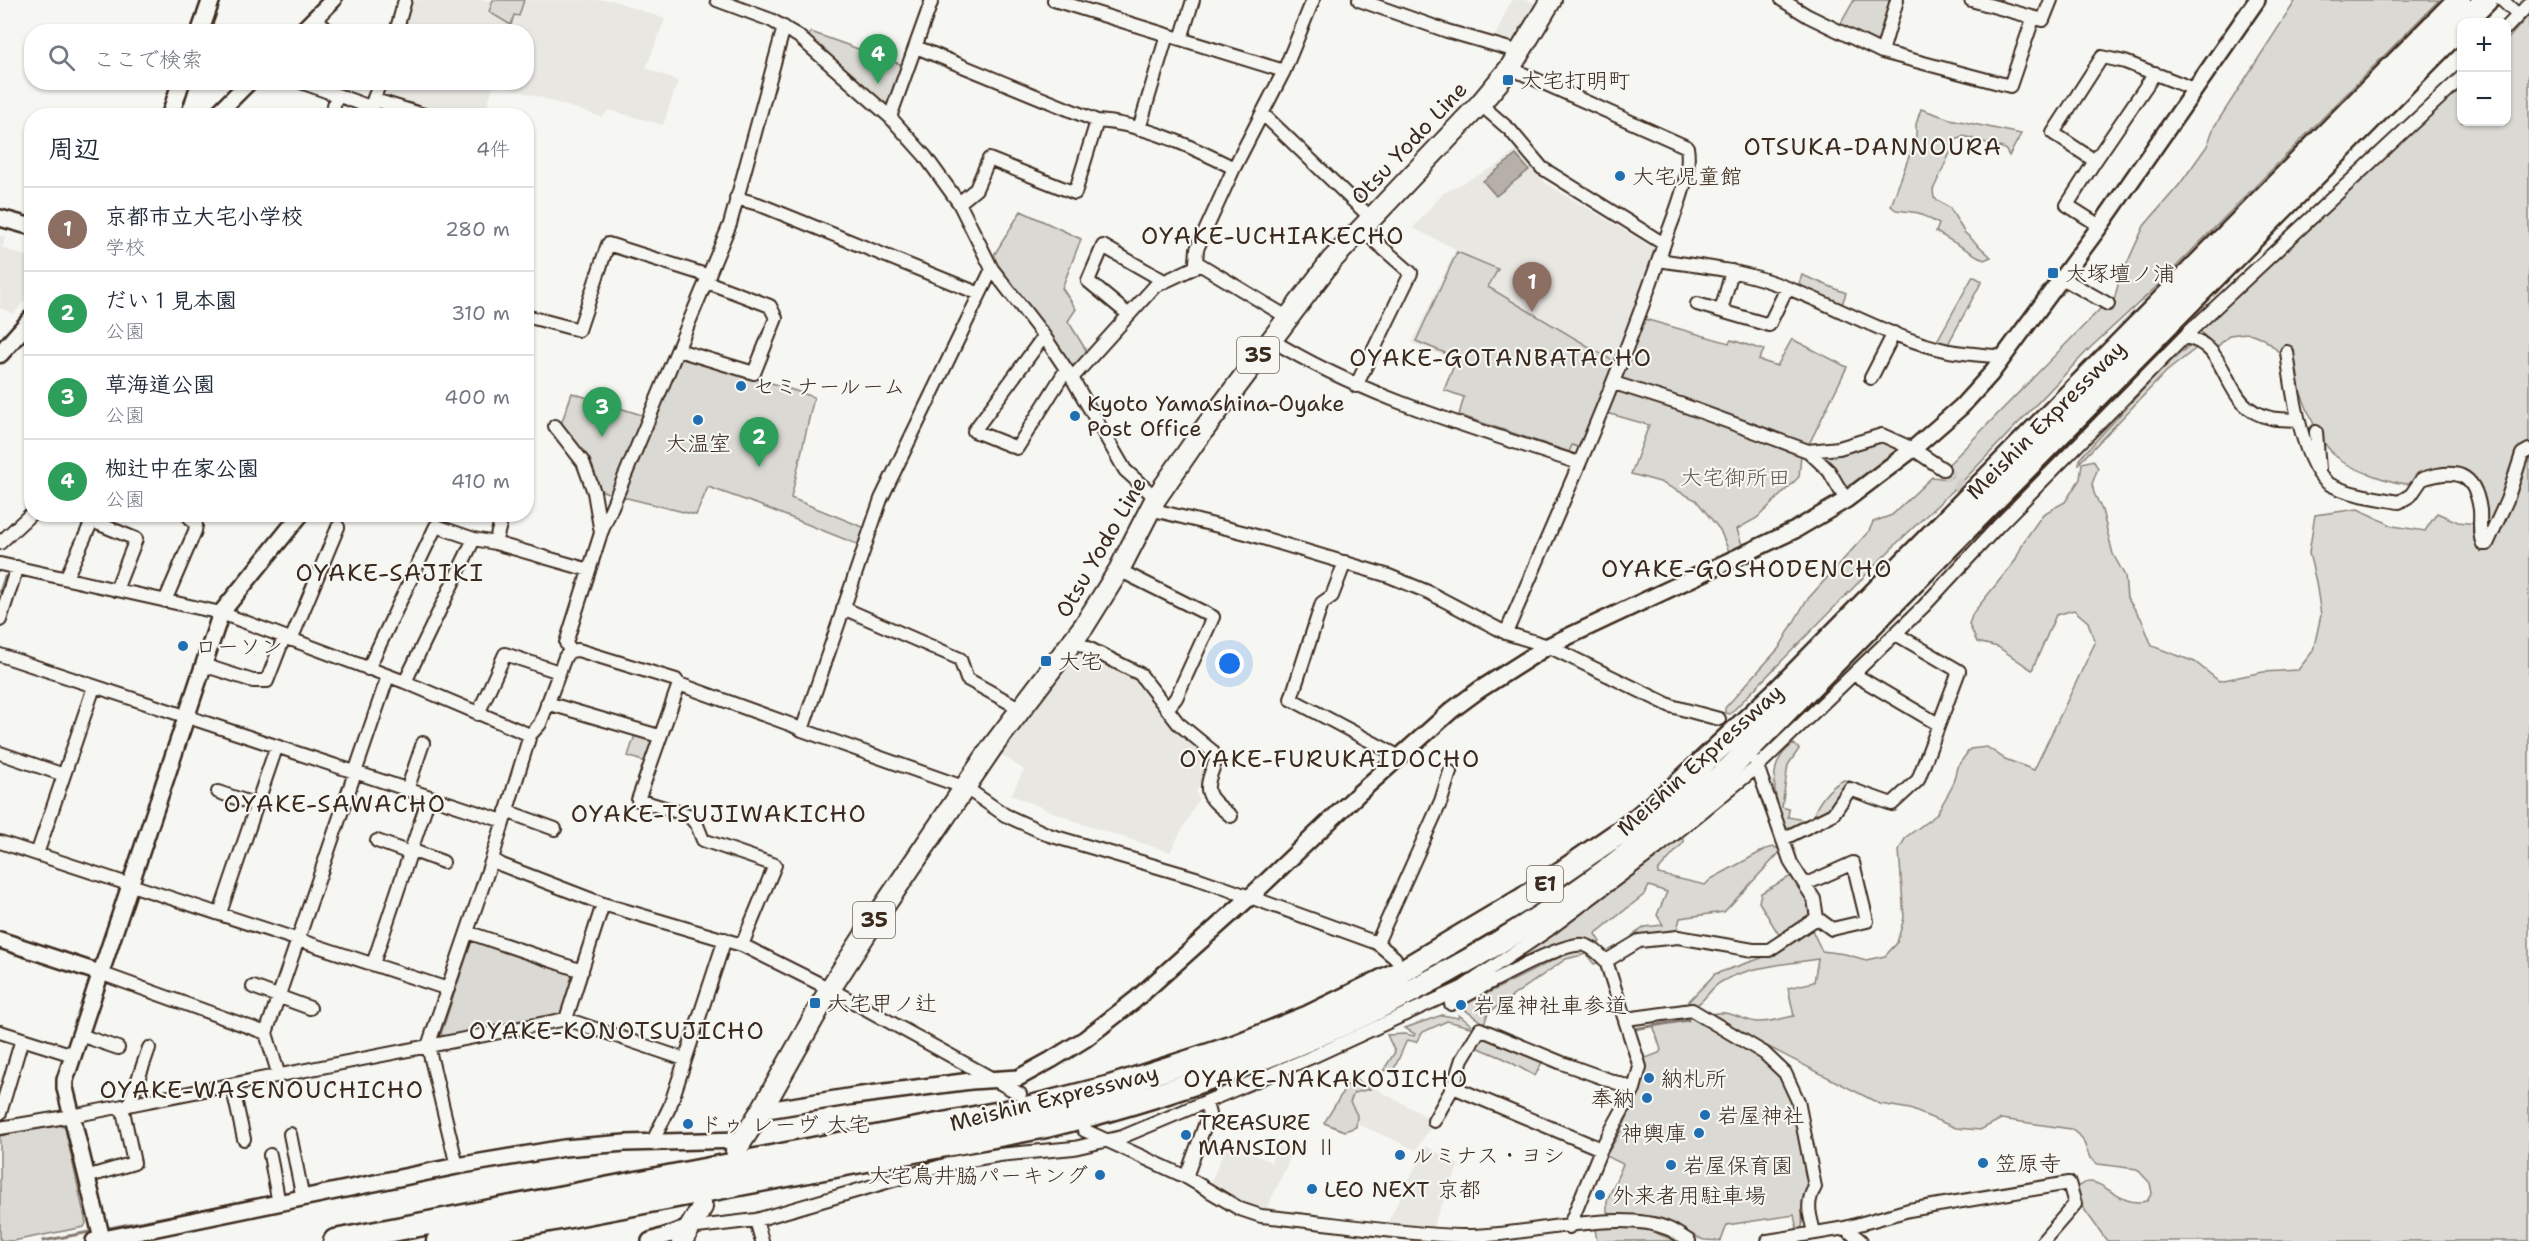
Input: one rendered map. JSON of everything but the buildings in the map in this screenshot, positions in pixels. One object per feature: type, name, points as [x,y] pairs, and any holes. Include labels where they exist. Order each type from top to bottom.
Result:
[{"type":"highway","name":"Meishin Expressway","points":[[335,1241],[801,1153],[1027,1108],[1107,1088],[1196,1061],[1309,1017],[1399,973],[1455,941],[1522,900],[1631,825],[1679,784],[1781,689],[2460,0]]},
{"type":"highway","name":"Meishin Expressway","points":[[2469,18],[2486,0]]},
{"type":"highway","name":"Meishin Expressway","points":[[438,1241],[1085,1116],[1203,1081],[1300,1042],[1394,999],[1467,960],[1536,918],[1605,871],[1730,768],[2457,30]]},
{"type":"main road","points":[[203,24],[211,0]]},
{"type":"main road","name":"Otsu Yodo Line","points":[[739,1145],[761,1111],[830,989],[876,918],[993,746],[1074,641],[1119,570],[1153,504],[1270,339],[1331,261],[1480,104],[1515,60],[1551,0]]},
{"type":"main road","points":[[173,108],[178,90]]},
{"type":"main road","points":[[0,354],[24,327]]},
{"type":"main road","points":[[686,1235],[702,1207]]},
{"type":"street","points":[[308,24],[333,0]]},
{"type":"street","points":[[398,24],[405,0]]},
{"type":"street","points":[[717,0],[771,20],[807,42],[890,117],[925,156],[959,202],[992,269],[1044,336],[1125,470],[1153,504],[1389,576],[1428,592],[1506,633],[1548,646],[1671,706],[1719,719]]},
{"type":"street","points":[[890,117],[932,0]]},
{"type":"street","points":[[1054,0],[1284,71]]},
{"type":"street","points":[[1181,39],[1193,0]]},
{"type":"street","points":[[1287,316],[1200,265],[1196,262],[1197,249],[1234,168],[1284,71],[1313,0]]},
{"type":"street","points":[[1359,0],[1447,31],[1515,60],[1688,147],[1689,159],[1682,189],[1614,383],[1506,633]]},
{"type":"street","points":[[1782,0],[1808,16],[1882,52],[2010,86],[2033,19]]},
{"type":"street","points":[[1882,52],[1897,0]]},
{"type":"street","points":[[1971,0],[2043,20],[2051,0]]},
{"type":"street","points":[[761,1111],[854,1096],[1018,1078],[1085,1039],[1135,1000],[1461,703],[1548,646],[1795,530],[1846,500],[1913,449],[1961,407],[2004,357],[2100,226],[2257,0]]},
{"type":"street","points":[[2509,7],[2529,4]]},
{"type":"street","points":[[315,17],[322,24]]},
{"type":"street","points":[[570,651],[566,643],[601,533],[730,224],[784,27]]},
{"type":"street","points":[[1139,129],[1167,35]]},
{"type":"street","points":[[916,47],[1097,121],[1120,122],[1194,148],[1234,168]]},
{"type":"street","points":[[2095,161],[2053,133],[2102,57],[2125,62],[2194,89]]},
{"type":"street","points":[[2100,226],[2067,205],[2155,73]]},
{"type":"street","points":[[1447,1001],[1462,988],[1548,930],[1656,849],[1757,765],[1896,634],[1997,525],[2184,337],[2457,82]]},
{"type":"street","points":[[223,108],[241,90]]},
{"type":"street","points":[[323,90],[374,108],[378,90]]},
{"type":"street","points":[[333,108],[337,95]]},
{"type":"street","points":[[1480,104],[1510,130],[1542,168],[1664,244]]},
{"type":"street","points":[[1263,114],[1412,273],[1356,386]]},
{"type":"street","points":[[959,202],[976,189],[989,159],[1075,193],[1097,121]]},
{"type":"street","points":[[736,198],[759,204],[980,294]]},
{"type":"street","points":[[0,218],[24,225]]},
{"type":"street","points":[[534,318],[579,330],[608,244],[708,279],[770,306],[776,318],[754,373],[678,350]]},
{"type":"street","points":[[1129,315],[1088,281],[1103,246],[1164,281]]},
{"type":"street","points":[[1659,260],[1732,271],[1787,288],[1894,333],[1949,351],[2004,357]]},
{"type":"street","points":[[1044,336],[974,431],[1017,448],[1069,374],[1155,286],[1200,265]]},
{"type":"street","points":[[802,730],[881,499],[992,269]]},
{"type":"street","points":[[1720,311],[1732,271]]},
{"type":"street","points":[[2062,278],[2108,304]]},
{"type":"street","points":[[1697,304],[1769,326],[1787,288]]},
{"type":"street","points":[[1871,378],[1894,333]]},
{"type":"street","points":[[2184,337],[2205,344],[2220,363],[2230,387],[2247,408],[2272,419],[2298,420]]},
{"type":"street","points":[[1270,339],[1296,356],[1356,386],[1414,409],[1579,463]]},
{"type":"street","points":[[2287,352],[2298,420],[2310,458],[2330,484],[2399,502],[2411,495],[2422,479],[2455,472],[2468,478],[2475,489],[2480,510],[2481,539],[2483,544],[2487,544],[2507,500],[2523,454],[2529,450]]},
{"type":"street","points":[[1614,383],[1808,451],[1828,471],[1846,500]]},
{"type":"street","points":[[555,426],[583,462],[594,492],[601,533]]},
{"type":"street","points":[[2316,432],[2319,472]]},
{"type":"street","points":[[1808,451],[1839,448],[1882,435],[1913,449],[1943,469]]},
{"type":"street","points":[[0,543],[24,520]]},
{"type":"street","points":[[66,579],[92,522]]},
{"type":"street","points":[[94,522],[135,539],[116,590]]},
{"type":"street","points":[[165,601],[195,531],[196,525],[194,522]]},
{"type":"street","points":[[295,522],[221,613],[65,1080],[100,1240],[457,1166],[564,1148],[652,1143],[739,1145]]},
{"type":"street","points":[[495,543],[501,522]]},
{"type":"street","points":[[368,669],[436,526],[474,539],[589,570]]},
{"type":"street","points":[[203,665],[253,681],[267,681],[338,527]]},
{"type":"street","points":[[405,682],[474,539]]},
{"type":"street","points":[[1345,562],[1332,596],[1322,603],[1291,699],[1400,757]]},
{"type":"street","points":[[0,564],[221,613],[405,682],[530,735]]},
{"type":"street","points":[[0,620],[16,567]]},
{"type":"street","points":[[1119,570],[1213,617],[1176,698],[1168,708]]},
{"type":"street","points":[[843,608],[960,659],[968,679],[1022,709]]},
{"type":"street","points":[[1783,838],[1833,814],[1850,789],[1892,804],[1918,780],[1959,671],[1896,634]]},
{"type":"street","points":[[1074,641],[1140,674],[1178,723],[1212,751],[1216,760],[1207,784],[1211,800],[1231,816]]},
{"type":"street","points":[[570,651],[578,650],[676,680],[679,684],[792,724],[802,730],[966,788],[1005,815],[1049,835],[1199,879],[1250,897],[1377,943],[1395,958]]},
{"type":"street","points":[[457,1166],[428,1046],[492,859],[530,735],[540,724],[559,672],[570,651]]},
{"type":"street","points":[[478,714],[505,654],[559,672]]},
{"type":"street","points":[[0,656],[354,774],[429,797],[555,829]]},
{"type":"street","points":[[1855,675],[1938,724]]},
{"type":"street","points":[[279,1076],[266,1033],[388,676]]},
{"type":"street","points":[[679,684],[638,800],[688,815],[697,825],[704,840],[775,865],[742,945]]},
{"type":"street","points":[[37,854],[94,687]]},
{"type":"street","points":[[547,703],[659,736]]},
{"type":"street","points":[[407,790],[423,743]]},
{"type":"street","points":[[220,913],[276,748]]},
{"type":"street","points":[[0,753],[64,775]]},
{"type":"street","points":[[1757,765],[1791,863],[1814,899],[1817,918],[1832,929],[1868,921],[1853,863],[1806,884]]},
{"type":"street","points":[[1377,943],[1441,801],[1450,772]]},
{"type":"street","points":[[218,792],[257,805]]},
{"type":"street","points":[[373,964],[429,797]]},
{"type":"street","points":[[377,841],[443,862]]},
{"type":"street","points":[[0,842],[448,989]]},
{"type":"street","points":[[492,859],[502,865],[603,904],[742,945],[830,989],[1020,1094]]},
{"type":"street","points":[[566,1019],[603,904]]},
{"type":"street","points":[[1606,961],[1639,941],[1678,937],[1753,950],[1769,950],[1817,918]]},
{"type":"street","points":[[467,932],[582,971]]},
{"type":"street","points":[[652,1143],[670,1106],[725,939]]},
{"type":"street","points":[[0,940],[100,973],[266,1033]]},
{"type":"street","points":[[650,1241],[756,1220],[952,1163],[999,1155],[1074,1148],[1122,1137],[1447,1001],[1570,946],[1583,944],[1598,952],[1606,961],[1640,1067],[1635,1089],[1601,1149],[1569,1227]]},
{"type":"street","points":[[253,987],[310,1008]]},
{"type":"street","points":[[1626,1019],[1692,1010],[1764,1053],[1785,1073],[1798,1101],[1815,1187],[1809,1198],[1808,1207],[1814,1232]]},
{"type":"street","points":[[0,1128],[72,1116],[566,1019],[684,1059]]},
{"type":"street","points":[[1434,1120],[1453,1087],[1462,1059],[1480,1029],[1562,1064],[1635,1089]]},
{"type":"street","points":[[0,1032],[73,1055]]},
{"type":"street","points":[[80,1035],[118,1048]]},
{"type":"street","points":[[0,1113],[22,1039]]},
{"type":"street","points":[[87,1177],[134,1163],[125,1105],[149,1048]]},
{"type":"street","points":[[232,1085],[244,1139]]},
{"type":"street","points":[[1453,1087],[1601,1149]]},
{"type":"street","points":[[1186,1177],[1209,1114],[1206,1103]]},
{"type":"street","points":[[1084,1130],[1186,1177],[1240,1209],[1261,1216],[1458,1236],[1505,1234],[1620,1220],[1647,1223],[1670,1229],[1689,1241]]},
{"type":"street","points":[[290,1134],[303,1199]]},
{"type":"street","points":[[270,1155],[279,1204]]},
{"type":"street","points":[[1768,1241],[1845,1228],[1909,1210],[2069,1183],[2075,1204],[2043,1241]]},
{"type":"street","points":[[756,1220],[762,1241]]},
{"type":"street","points":[[1845,1228],[1861,1241]]},
{"type":"shaded area","points":[[409,0],[493,0],[489,12],[518,16],[524,0],[611,0],[665,19],[646,68],[678,81],[663,125],[609,110],[602,117],[516,90],[534,90],[534,24],[402,24]]},
{"type":"shaded area","points":[[1511,0],[1527,0],[1540,6],[1514,45],[1494,39]]},
{"type":"shaded area","points":[[381,90],[492,90],[486,108],[413,108],[378,98]]},
{"type":"shaded area","points":[[1515,151],[1519,151],[1545,183],[1656,249],[1656,256],[1577,458],[1457,417],[1463,397],[1443,390],[1454,360],[1412,343],[1456,249],[1413,228],[1442,194],[1501,163]]},
{"type":"shaded area","points":[[1516,155],[1529,170],[1496,196],[1483,181]]},
{"type":"shaded area","points":[[0,236],[5,237],[2,248],[24,256],[24,301],[14,314],[0,308]]},
{"type":"shaded area","points":[[1081,651],[1136,678],[1172,723],[1207,757],[1208,761],[1196,793],[1199,798],[1170,852],[1085,825],[1011,795],[1024,770],[998,752],[1076,652]]},
{"type":"shaded area","points":[[1356,1078],[1420,1113],[1433,1123],[1416,1150],[1336,1114]]},
{"type":"shaded area","points":[[1228,1142],[1271,1162],[1278,1146],[1293,1152],[1266,1210],[1249,1206],[1210,1184]]},
{"type":"shaded area","points":[[1426,1146],[1459,1165],[1431,1230],[1391,1224],[1389,1220]]},
{"type":"green space","points":[[493,0],[524,0],[519,16],[514,15],[511,24],[489,12]]},
{"type":"green space","points":[[1854,0],[1887,0],[1894,3],[1881,44],[1876,45],[1840,25]]},
{"type":"green space","points":[[2296,0],[2439,0],[2155,288],[2091,347],[1963,481],[1897,543],[1730,714],[1725,713],[1725,708],[1779,648],[1806,601],[1869,531],[1873,522],[1892,515],[1932,477],[1948,479],[1953,476],[1947,466],[2101,308],[2112,308],[2119,281],[2144,226],[2180,184],[2207,146],[2214,127]]},
{"type":"green space","points":[[2529,15],[2529,1241],[2107,1241],[2076,1198],[2076,1188],[2093,1182],[2116,1195],[2135,1202],[2147,1201],[2152,1193],[2150,1183],[2137,1169],[2098,1164],[2090,1158],[2082,1138],[2071,1129],[2001,1119],[1980,1130],[1956,1128],[1910,1109],[1880,1104],[1708,1016],[1727,1013],[1750,1021],[1761,1022],[1794,1016],[1788,988],[1814,982],[1818,959],[1744,972],[1721,982],[1699,1004],[1689,1007],[1688,1002],[1715,974],[1767,956],[1811,928],[1822,951],[1866,960],[1885,956],[1897,943],[1904,918],[1899,850],[1906,837],[1936,815],[1952,787],[1957,767],[1970,749],[1987,747],[2005,759],[2034,770],[2095,643],[2088,622],[2074,610],[2056,615],[2032,670],[1998,647],[1977,642],[1969,624],[1973,613],[2015,561],[2024,541],[2043,514],[2065,502],[2080,479],[2082,463],[2093,460],[2098,468],[2092,484],[2094,493],[2102,510],[2113,554],[2125,576],[2127,598],[2141,618],[2152,646],[2195,662],[2219,681],[2263,672],[2298,670],[2313,651],[2321,615],[2309,553],[2315,515],[2358,509],[2393,526],[2425,531],[2437,513],[2458,522],[2477,524],[2469,483],[2445,480],[2404,484],[2356,469],[2342,461],[2328,448],[2317,431],[2292,374],[2282,357],[2269,343],[2252,334],[2241,333],[2230,335],[2216,348],[2199,330],[2457,88],[2457,126],[2511,126],[2511,35]]},
{"type":"green space","points":[[811,32],[903,65],[890,103],[887,106],[808,38]]},
{"type":"green space","points":[[1921,109],[1950,119],[2021,134],[2009,156],[2005,149],[1964,136],[1956,140],[1933,190],[1934,198],[1950,208],[1964,232],[1991,257],[1984,260],[1936,232],[1939,224],[1919,213],[1896,210],[1891,206],[1916,137],[1916,124]]},
{"type":"green space","points":[[1021,211],[1081,239],[1062,288],[1076,309],[1068,321],[1089,355],[1076,370],[1070,369],[991,260]]},
{"type":"green space","points":[[1457,252],[1498,269],[1488,287],[1615,362],[1581,448],[1572,445],[1569,452],[1459,415],[1464,397],[1444,390],[1457,358],[1416,341]]},
{"type":"green space","points":[[1802,275],[1846,293],[1841,307],[1797,289]]},
{"type":"green space","points":[[1973,276],[1982,281],[1948,344],[1937,341]]},
{"type":"green space","points":[[1641,318],[1729,343],[1731,340],[1764,350],[1759,360],[1777,366],[1792,339],[1847,367],[1807,448],[1623,382],[1621,377]]},
{"type":"green space","points":[[2192,343],[2199,346],[2166,372],[2079,463],[2080,458],[2160,371]]},
{"type":"green space","points":[[683,354],[814,397],[791,498],[870,530],[864,547],[708,487],[696,515],[623,497]]},
{"type":"green space","name":"大宅御所田","points":[[1623,390],[1662,402],[1801,455],[1799,477],[1757,518],[1737,529],[1743,548],[1730,554],[1720,530],[1696,500],[1660,482],[1631,474],[1649,425],[1607,413],[1614,392]]},
{"type":"green space","points":[[572,393],[645,416],[612,494],[599,490],[560,427]]},
{"type":"green space","name":"大宅御所田","points":[[1885,439],[1905,449],[1846,492],[1821,456],[1840,453]]},
{"type":"green space","points":[[635,735],[651,740],[654,745],[648,763],[628,756]]},
{"type":"green space","points":[[1794,744],[1799,749],[1788,765],[1782,807],[1789,809],[1788,817],[1804,820],[1804,824],[1797,830],[1784,826],[1774,782],[1779,761]]},
{"type":"green space","points":[[1844,780],[1851,783],[1832,812],[1813,817],[1825,795]]},
{"type":"green space","points":[[1682,838],[1684,842],[1658,871],[1658,874],[1705,885],[1711,879],[1766,849],[1774,847],[1782,850],[1724,912],[1680,918],[1676,934],[1633,935],[1645,927],[1663,925],[1657,915],[1667,892],[1649,886],[1645,894],[1595,934],[1600,942],[1596,945],[1586,940],[1575,939],[1508,968],[1506,964]]},
{"type":"green space","points":[[1791,876],[1808,901],[1809,913],[1800,924],[1779,935],[1759,902],[1761,893]]},
{"type":"green space","points":[[479,939],[574,971],[576,976],[565,1014],[446,1039],[441,1034],[471,943]]},
{"type":"green space","points":[[1574,950],[1585,950],[1599,960],[1598,963],[1594,964],[1586,954],[1566,959],[1488,1013],[1484,1024],[1464,1009],[1464,1005]]},
{"type":"green space","points":[[1442,1015],[1458,1018],[1459,1015],[1470,1024],[1470,1027],[1447,1021],[1423,1032],[1416,1042],[1407,1040],[1394,1069],[1383,1071],[1395,1052],[1387,1035],[1414,1036],[1415,1034],[1405,1028]]},
{"type":"green space","points":[[1686,1015],[1709,1024],[1762,1057],[1785,1083],[1801,1127],[1808,1159],[1808,1186],[1802,1211],[1801,1231],[1797,1230],[1794,1215],[1727,1225],[1721,1241],[1704,1240],[1662,1224],[1612,1217],[1607,1212],[1607,1201],[1623,1164],[1606,1156],[1623,1127],[1639,1089],[1643,1059],[1661,1050],[1654,1028],[1656,1021],[1661,1018]]},
{"type":"green space","points":[[1484,1036],[1543,1060],[1535,1076],[1503,1058],[1476,1047]]},
{"type":"green space","points":[[1352,1077],[1370,1089],[1354,1093],[1350,1102],[1357,1115],[1356,1127],[1345,1131],[1324,1123]]},
{"type":"green space","points":[[59,1125],[65,1128],[86,1223],[84,1227],[13,1241],[0,1240],[0,1136]]},
{"type":"green space","points":[[1636,1225],[1676,1241],[1597,1241],[1595,1229],[1597,1226]]},
{"type":"waterway","points":[[0,592],[5,577]]},
{"type":"waterway","points":[[1634,1029],[1688,1020]]},
{"type":"waterway","points":[[104,1229],[273,1196]]},
{"type":"waterway","points":[[43,1241],[95,1231]]},
{"type":"tunnel","points":[[1943,469],[1996,523]]},
{"type":"place","name":"大宅打明町","points":[[1508,80]]},
{"type":"place","name":"椥辻中在家公園","points":[[878,84]]},
{"type":"place","name":"大宅児童館","points":[[1620,176]]},
{"type":"place","name":"大塚壇ノ浦","points":[[2053,273]]},
{"type":"place","name":"京都市立大宅小学校","points":[[1532,312]]},
{"type":"place","name":"セミナールーム","points":[[741,386]]},
{"type":"place","name":"Kyoto Yamashina-Oyake Post Office","points":[[1075,416]]},
{"type":"place","name":"大温室","points":[[698,420]]},
{"type":"place","name":"草海道公園","points":[[602,437]]},
{"type":"place","name":"だい１見本園","points":[[759,467]]},
{"type":"place","name":"ローソン","points":[[183,646]]},
{"type":"place","name":"大宅","points":[[1046,661]]},
{"type":"place","name":"大宅甲ノ辻","points":[[815,1003]]},
{"type":"place","name":"岩屋神社車参道","points":[[1461,1005]]},
{"type":"place","name":"納札所","points":[[1649,1078]]},
{"type":"place","name":"奉納","points":[[1647,1098]]},
{"type":"place","name":"岩屋神社","points":[[1705,1115]]},
{"type":"place","name":"ドゥ レーヴ 大宅","points":[[688,1124]]},
{"type":"place","name":"神輿庫","points":[[1699,1133]]},
{"type":"place","name":"TREASURE MANSION Ⅱ","points":[[1186,1135]]},
{"type":"place","name":"ルミナス・ヨシ","points":[[1400,1155]]},
{"type":"place","name":"笠原寺","points":[[1983,1163]]},
{"type":"place","name":"岩屋保育園","points":[[1671,1165]]},
{"type":"place","name":"大宅鳥井脇パーキング","points":[[1100,1175]]},
{"type":"place","name":"LEO NEXT 京都","points":[[1312,1189]]},
{"type":"place","name":"外来者用駐車場","points":[[1600,1195]]},
{"type":"district","name":"OTSUKA-DANNOURA","points":[[1873,147]]},
{"type":"district","name":"OYAKE-UCHIAKECHO","points":[[1273,236]]},
{"type":"district","name":"OYAKE-GOTANBATACHO","points":[[1501,358]]},
{"type":"district","name":"OYAKE-GOSHODENCHO","points":[[1747,569]]},
{"type":"district","name":"OYAKE-SAJIKI","points":[[390,573]]},
{"type":"district","name":"OYAKE-FURUKAIDOCHO","points":[[1330,759]]},
{"type":"district","name":"OYAKE-SAWACHO","points":[[335,804]]},
{"type":"district","name":"OYAKE-TSUJIWAKICHO","points":[[719,814]]},
{"type":"district","name":"OYAKE-KONOTSUJICHO","points":[[617,1031]]},
{"type":"district","name":"OYAKE-NAKAKOJICHO","points":[[1326,1079]]},
{"type":"district","name":"OYAKE-WASENOUCHICHO","points":[[262,1090]]}]
